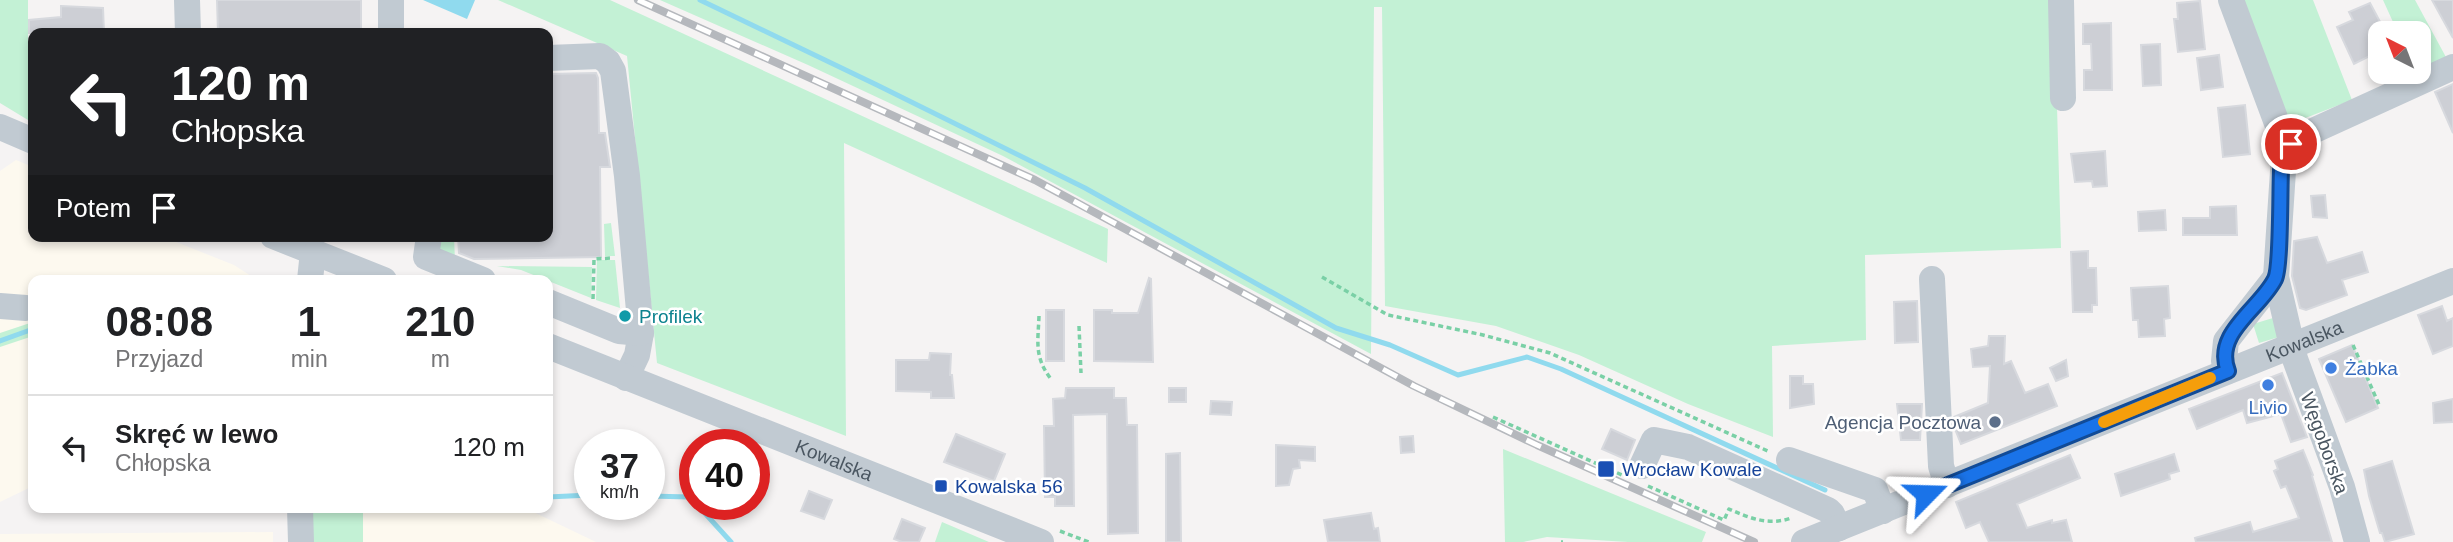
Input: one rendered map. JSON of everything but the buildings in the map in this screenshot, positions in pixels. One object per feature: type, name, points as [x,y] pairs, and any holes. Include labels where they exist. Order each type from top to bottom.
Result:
[{"type":"street","points":[[187,0],[188,28]]},
{"type":"street","points":[[391,0],[391,28]]},
{"type":"street","points":[[2061,0],[2063,98]]},
{"type":"street","points":[[2231,0],[2278,126],[2291,144],[2304,135],[2453,67]]},
{"type":"street","points":[[553,58],[600,56],[608,62],[613,71],[642,333],[637,355],[626,378]]},
{"type":"street","points":[[0,127],[28,139]]},
{"type":"street","name":"Węgoborska","points":[[2291,144],[2284,156],[2281,170],[2276,277],[2295,359],[2342,487],[2357,542]]},
{"type":"street","points":[[288,242],[371,275]]},
{"type":"street","points":[[428,242],[426,257],[471,275]]},
{"type":"street","points":[[311,275],[316,253]]},
{"type":"street","points":[[2228,371],[2224,361],[2227,341],[2276,277]]},
{"type":"street","points":[[1932,279],[1941,467],[1947,485]]},
{"type":"street","name":"Kowalska","points":[[1804,542],[2453,281]]},
{"type":"street","points":[[553,304],[619,331],[642,333]]},
{"type":"street","name":"Kowalska","points":[[553,348],[1041,542]]},
{"type":"street","points":[[1638,476],[1654,440],[1688,447],[1828,510],[1839,528]]},
{"type":"street","points":[[1789,460],[1875,490],[1883,511]]},
{"type":"street","points":[[300,513],[301,542]]},
{"type":"path","points":[[585,317],[594,298],[594,259]]},
{"type":"path","points":[[1322,276],[1388,315],[1550,352],[1789,460]]},
{"type":"path","points":[[1039,316],[1037,354],[1041,366],[1051,379]]},
{"type":"path","points":[[1079,326],[1082,373]]},
{"type":"path","points":[[2353,343],[2380,407]]},
{"type":"path","points":[[1493,417],[1638,476],[1724,520],[1729,509],[1751,519],[1774,522],[1799,514]]},
{"type":"shaded area","points":[[16,160],[28,165],[28,242],[176,242],[234,265],[249,275],[28,275],[28,488],[0,502],[0,171]]},
{"type":"shaded area","points":[[363,513],[535,513],[596,542],[363,542]]},
{"type":"shaded area","points":[[273,532],[273,542],[0,542],[0,534]]},
{"type":"green space","points":[[0,0],[28,0],[28,120],[0,103]]},
{"type":"green space","points":[[498,0],[610,0],[1108,229],[1107,263],[844,143],[846,436],[657,363],[627,56]]},
{"type":"green space","points":[[660,0],[2054,0],[2061,248],[1865,255],[1866,340],[1772,346],[1773,437],[1688,404],[1579,355],[1496,326],[1385,306],[1382,7],[1374,7],[1371,354],[1003,156],[808,65]]},
{"type":"green space","points":[[2241,0],[2313,0],[2352,100],[2295,122],[2287,116]]},
{"type":"green space","points":[[2383,0],[2415,0],[2426,21],[2393,21]]},
{"type":"green space","points":[[2431,30],[2447,59],[2431,66]]},
{"type":"green space","points":[[611,223],[615,256],[605,256],[604,224]]},
{"type":"green space","points":[[437,242],[454,242],[455,262],[441,256]]},
{"type":"green space","points":[[597,260],[615,260],[620,308],[596,300]]},
{"type":"green space","points":[[497,266],[592,267],[591,298],[553,283],[553,275],[534,275]]},
{"type":"green space","points":[[2273,318],[2279,337],[2259,343],[2253,324]]},
{"type":"green space","points":[[28,324],[28,338],[0,347],[0,333]]},
{"type":"green space","points":[[1503,449],[1706,532],[1702,542],[1628,542],[1547,537],[1523,542],[1505,542]]},
{"type":"green space","points":[[306,513],[363,513],[363,542],[306,542]]},
{"type":"green space","points":[[942,522],[989,542],[935,542]]},
{"type":"water","points":[[423,0],[475,0],[467,19]]},
{"type":"waterway","points":[[700,0],[1085,188],[1336,328],[1390,345],[1458,375],[1527,357],[1561,369],[1825,490]]},
{"type":"waterway","points":[[0,341],[28,331]]},
{"type":"waterway","points":[[553,497],[574,496]]},
{"type":"waterway","points":[[665,496],[679,497]]},
{"type":"waterway","points":[[711,520],[731,542]]},
{"type":"railway","points":[[638,0],[1035,180],[1414,386],[1537,445],[1754,542]]},
{"type":"slow traffic","points":[[2104,422],[2210,378]]},
{"type":"place","name":"Profilek","points":[[625,316]]},
{"type":"place","name":"Żabka","points":[[2331,368]]},
{"type":"place","name":"Livio","points":[[2268,385]]},
{"type":"place","name":"Agencja Pocztowa","points":[[1995,422]]},
{"type":"place","name":"Wrocław Kowale","points":[[1606,469]]},
{"type":"place","name":"Kowalska 56","points":[[941,486]]},
{"type":"route","points":[[1926,494],[2228,371],[2224,361],[2227,341],[2276,277],[2281,170],[2284,156],[2291,144]]}]
